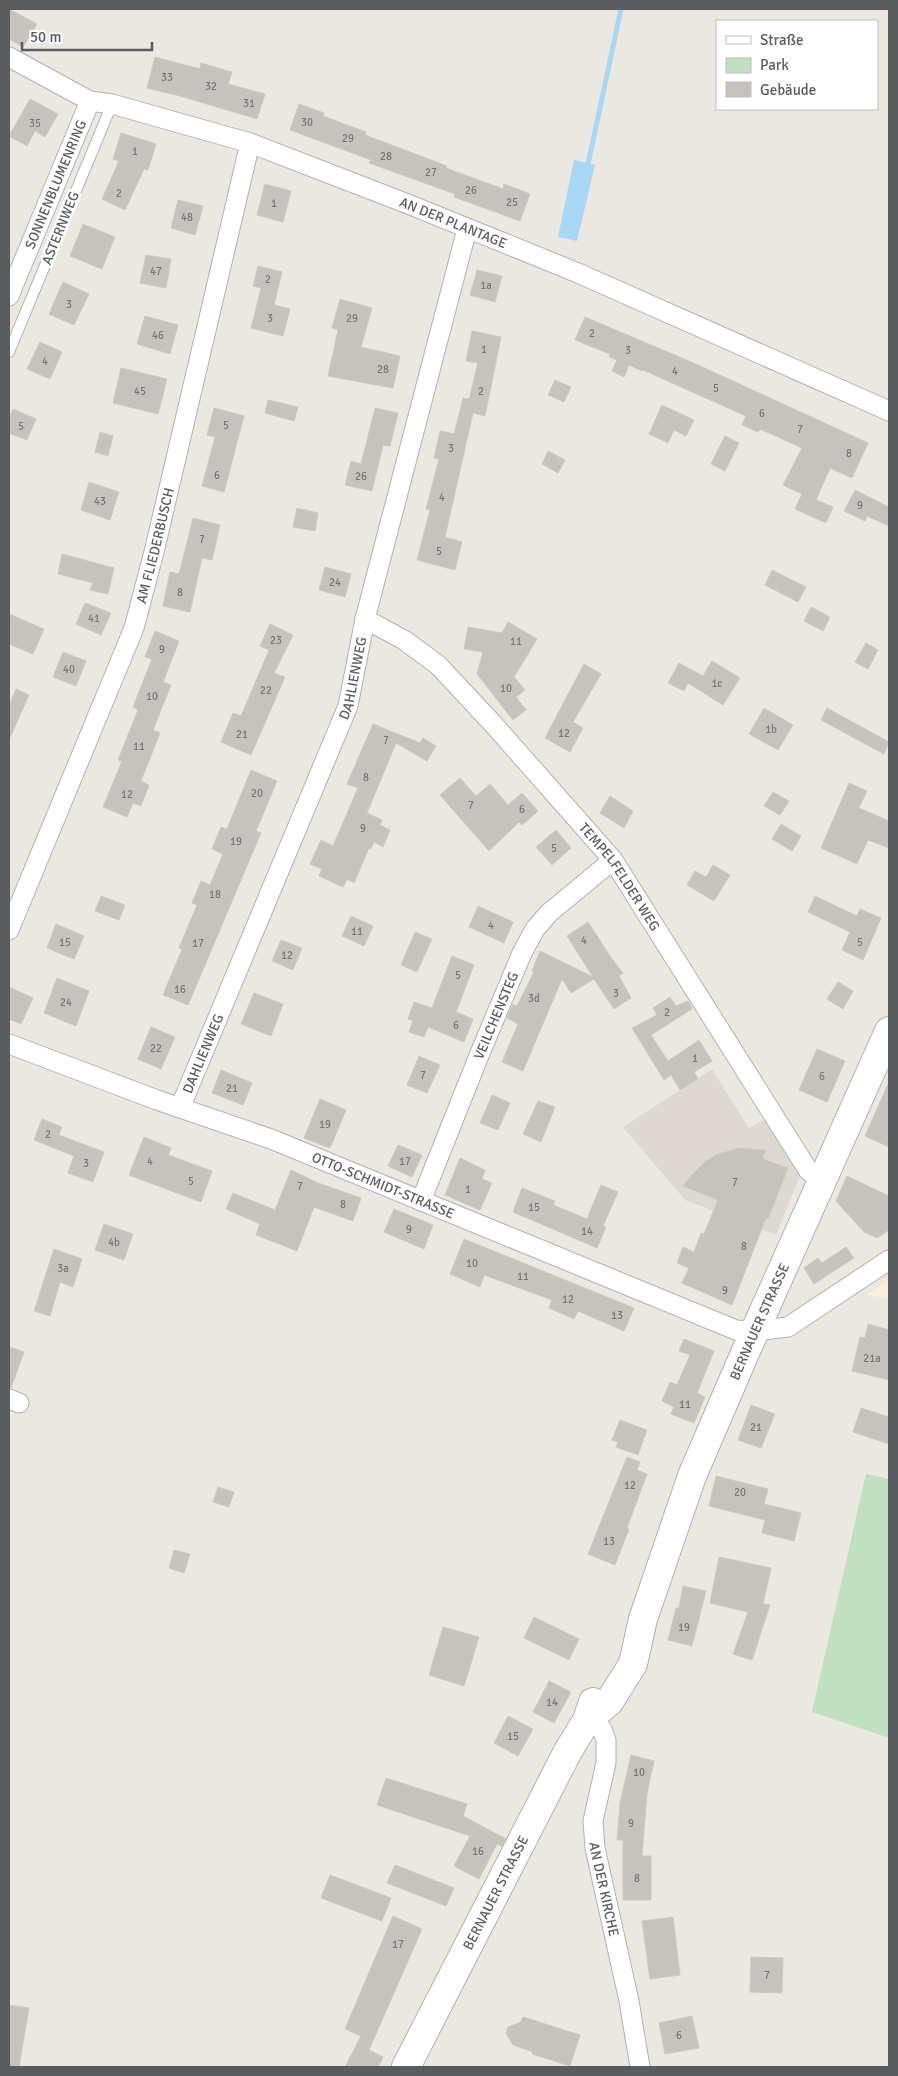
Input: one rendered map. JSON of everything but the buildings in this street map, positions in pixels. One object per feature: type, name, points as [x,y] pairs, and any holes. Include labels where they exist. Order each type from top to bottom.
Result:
[{"type":"main road","name":"BERNAUER STRASSE","points":[[406,2067],[568,1751],[586,1720],[598,1688],[615,1658],[643,1620],[692,1476],[889,1031]]},
{"type":"street","name":"AN DER PLANTAGE","points":[[9,58],[90,101],[112,104],[250,144],[467,228],[578,273],[889,411]]},
{"type":"street","name":"SONNENBLUMENRING","points":[[9,296],[90,101]]},
{"type":"street","name":"AM FLIEDERBUSCH","points":[[9,930],[134,628],[150,568],[250,144]]},
{"type":"street","name":"DAHLIENWEG","points":[[180,1108],[348,706],[365,619],[467,228]]},
{"type":"street","name":"TEMPELFELDER WEG","points":[[365,619],[404,640],[438,665],[494,725],[613,860],[808,1170],[822,1182]]},
{"type":"street","name":"VEILCHENSTEG","points":[[421,1201],[522,953],[535,929],[549,913],[613,860]]},
{"type":"street","name":"OTTO-SCHMIDT-STRASSE","points":[[9,1044],[180,1108],[270,1139],[736,1330],[755,1331],[788,1327],[889,1260]]},
{"type":"street","name":"AN DER KIRCHE","points":[[586,1720],[602,1729],[606,1740],[606,1763],[593,1821],[595,1848],[629,2001],[640,2067]]},
{"type":"lane","name":"ASTERNWEG","points":[[9,352],[112,104]]},
{"type":"shaded area","points":[[712,1069],[749,1128],[765,1119],[800,1176],[776,1235],[685,1200],[623,1127]]},
{"type":"shaded area","points":[[889,1279],[889,1299],[867,1295]]},
{"type":"green space","points":[[866,1474],[889,1479],[889,1738],[812,1712]]},
{"type":"water","points":[[574,160],[595,165],[577,241],[558,237]]},
{"type":"waterway","points":[[588,164],[621,9]]}]
